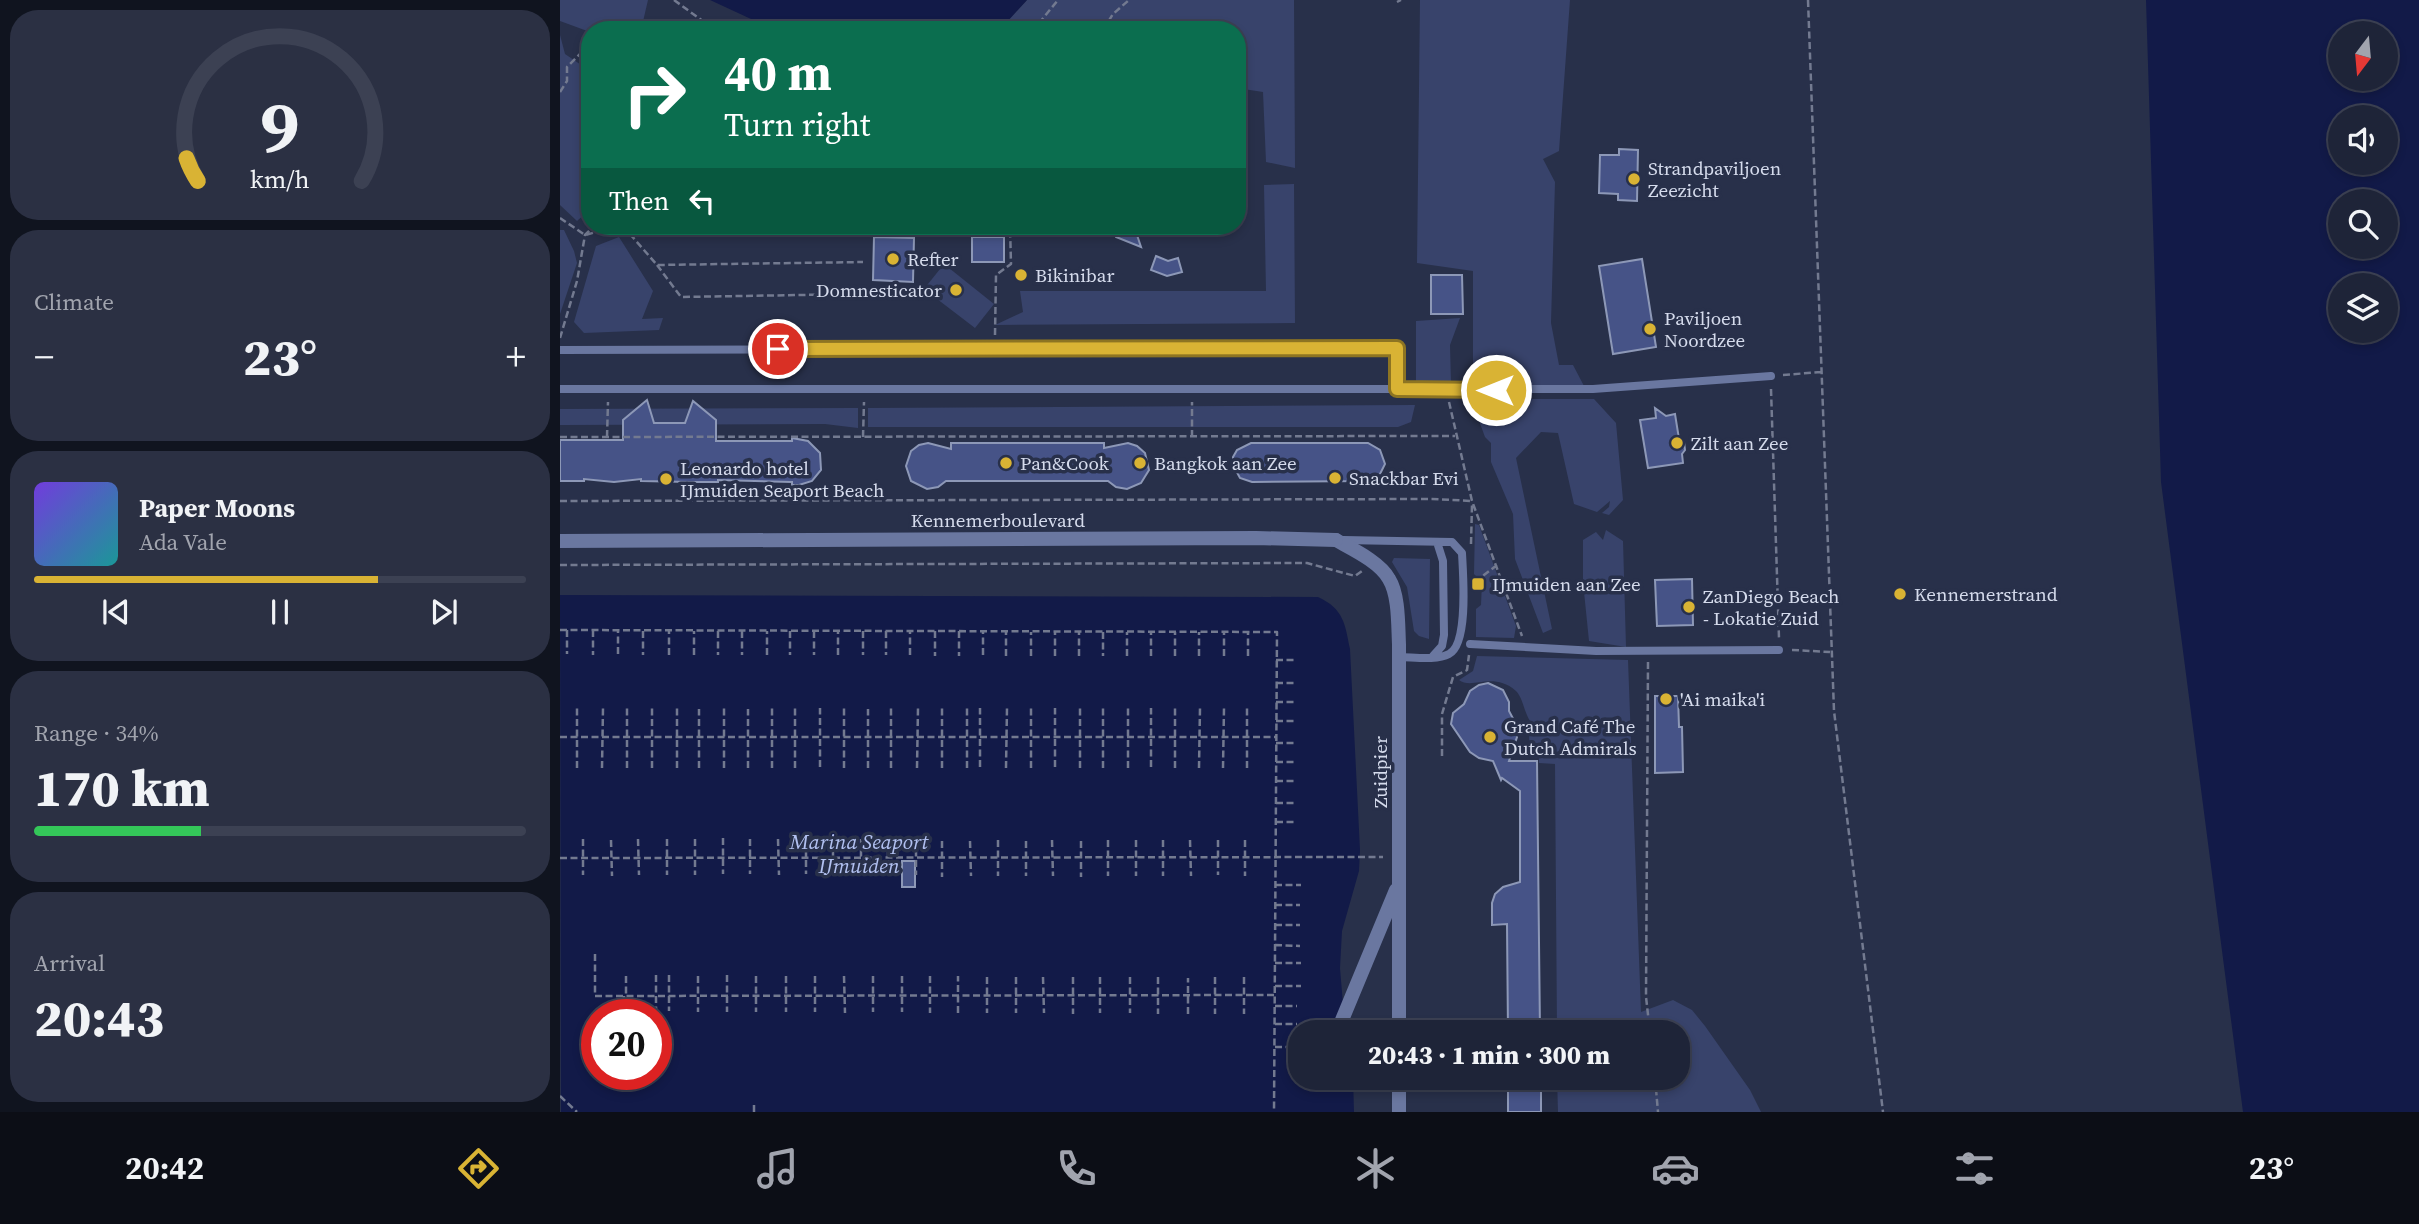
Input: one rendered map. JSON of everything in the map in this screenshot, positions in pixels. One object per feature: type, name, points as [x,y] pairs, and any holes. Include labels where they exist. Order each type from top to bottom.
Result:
[{"type":"street","name":"Kennemerboulevard","points":[[560,541],[1242,538],[1336,540]]},
{"type":"street","name":"Zuidpier","points":[[1336,540],[1366,556],[1389,578],[1397,609],[1399,1020]]},
{"type":"street","points":[[1342,1020],[1399,882]]},
{"type":"street","points":[[1399,1090],[1399,1112]]},
{"type":"lane","points":[[560,350],[1397,348],[1397,389]]},
{"type":"lane","points":[[560,389],[1593,389],[1771,376]]},
{"type":"lane","name":"Kennemerboulevard","points":[[1336,540],[1437,542]]},
{"type":"lane","points":[[1399,657],[1433,657],[1447,656],[1456,649],[1461,636],[1462,553],[1452,542],[1437,542],[1443,561],[1444,635],[1442,646],[1433,657]]},
{"type":"lane","points":[[1470,644],[1595,651],[1779,650]]},
{"type":"path","points":[[674,0],[703,21]]},
{"type":"path","points":[[1041,21],[1058,0]]},
{"type":"path","points":[[1109,21],[1129,0]]},
{"type":"path","points":[[1808,0],[1833,711],[1883,1112]]},
{"type":"path","points":[[560,92],[568,81],[567,67],[581,53]]},
{"type":"path","points":[[560,218],[581,232]]},
{"type":"path","points":[[560,338],[577,281],[585,235]]},
{"type":"path","points":[[629,235],[681,297],[860,294]]},
{"type":"path","points":[[995,349],[996,275],[1011,264],[1010,235]]},
{"type":"path","points":[[657,265],[863,262]]},
{"type":"path","points":[[1821,372],[1771,376],[1779,650],[1831,652]]},
{"type":"path","points":[[1447,390],[1455,436],[1472,502],[1525,646]]},
{"type":"path","points":[[607,437],[608,407]]},
{"type":"path","points":[[863,437],[864,410]]},
{"type":"path","points":[[1192,411],[1192,437]]},
{"type":"path","points":[[560,437],[1455,436]]},
{"type":"path","points":[[560,501],[1432,499],[1472,502]]},
{"type":"path","points":[[1307,552],[1307,564]]},
{"type":"path","points":[[560,565],[1307,564],[1355,576],[1373,563]]},
{"type":"path","points":[[1470,585],[1497,565]]},
{"type":"path","points":[[560,630],[1277,632],[1274,1112]]},
{"type":"path","points":[[567,630],[568,654]]},
{"type":"path","points":[[618,630],[618,654]]},
{"type":"path","points":[[593,631],[593,655]]},
{"type":"path","points":[[643,631],[643,654]]},
{"type":"path","points":[[669,631],[669,655]]},
{"type":"path","points":[[694,631],[694,655]]},
{"type":"path","points":[[718,631],[718,655]]},
{"type":"path","points":[[742,631],[742,655]]},
{"type":"path","points":[[767,631],[767,655]]},
{"type":"path","points":[[790,631],[790,655]]},
{"type":"path","points":[[814,631],[814,655]]},
{"type":"path","points":[[838,631],[838,655]]},
{"type":"path","points":[[863,631],[863,655]]},
{"type":"path","points":[[886,631],[887,655]]},
{"type":"path","points":[[910,631],[910,655]]},
{"type":"path","points":[[935,631],[935,656]]},
{"type":"path","points":[[959,631],[959,656]]},
{"type":"path","points":[[983,631],[983,655]]},
{"type":"path","points":[[1006,631],[1006,656]]},
{"type":"path","points":[[1031,632],[1031,656]]},
{"type":"path","points":[[1055,632],[1055,656]]},
{"type":"path","points":[[1079,632],[1079,656]]},
{"type":"path","points":[[1103,632],[1103,656]]},
{"type":"path","points":[[1127,632],[1127,656]]},
{"type":"path","points":[[1151,632],[1151,656]]},
{"type":"path","points":[[1175,632],[1175,656]]},
{"type":"path","points":[[1199,632],[1199,656]]},
{"type":"path","points":[[1224,632],[1224,656]]},
{"type":"path","points":[[1248,632],[1248,656]]},
{"type":"path","points":[[1442,756],[1442,713],[1453,677],[1467,670],[1470,644]]},
{"type":"path","points":[[1648,650],[1646,996],[1649,1020]]},
{"type":"path","points":[[1276,660],[1297,660]]},
{"type":"path","points":[[1276,683],[1296,683]]},
{"type":"path","points":[[1276,702],[1297,702]]},
{"type":"path","points":[[577,708],[577,768]]},
{"type":"path","points":[[603,708],[603,768]]},
{"type":"path","points":[[627,708],[627,768]]},
{"type":"path","points":[[652,708],[652,768]]},
{"type":"path","points":[[677,708],[677,768]]},
{"type":"path","points":[[723,768],[724,708]]},
{"type":"path","points":[[772,708],[772,768]]},
{"type":"path","points":[[795,708],[795,768]]},
{"type":"path","points":[[820,708],[820,767]]},
{"type":"path","points":[[844,708],[844,768]]},
{"type":"path","points":[[891,708],[891,768]]},
{"type":"path","points":[[917,768],[918,708]]},
{"type":"path","points":[[942,708],[942,768]]},
{"type":"path","points":[[967,708],[967,768]]},
{"type":"path","points":[[980,708],[980,767]]},
{"type":"path","points":[[1006,768],[1007,708]]},
{"type":"path","points":[[1031,708],[1031,768]]},
{"type":"path","points":[[1055,708],[1055,767]]},
{"type":"path","points":[[1080,708],[1080,768]]},
{"type":"path","points":[[1103,708],[1103,768]]},
{"type":"path","points":[[1128,708],[1128,768]]},
{"type":"path","points":[[1151,708],[1151,767]]},
{"type":"path","points":[[1175,708],[1175,768]]},
{"type":"path","points":[[1199,768],[1200,708]]},
{"type":"path","points":[[1223,768],[1224,708]]},
{"type":"path","points":[[1247,708],[1247,768]]},
{"type":"path","points":[[699,709],[699,768]]},
{"type":"path","points":[[748,709],[748,768]]},
{"type":"path","points":[[868,709],[868,768]]},
{"type":"path","points":[[1276,721],[1297,721]]},
{"type":"path","points":[[560,737],[1276,737]]},
{"type":"path","points":[[1276,743],[1297,743]]},
{"type":"path","points":[[1276,762],[1296,762]]},
{"type":"path","points":[[1276,781],[1297,781]]},
{"type":"path","points":[[1276,803],[1296,803]]},
{"type":"path","points":[[1276,822],[1297,822]]},
{"type":"path","points":[[723,838],[723,874]]},
{"type":"path","points":[[583,839],[583,875]]},
{"type":"path","points":[[638,839],[639,875]]},
{"type":"path","points":[[667,839],[667,875]]},
{"type":"path","points":[[695,839],[695,875]]},
{"type":"path","points":[[750,839],[750,874]]},
{"type":"path","points":[[778,839],[779,875]]},
{"type":"path","points":[[806,839],[806,874]]},
{"type":"path","points":[[833,839],[833,875]]},
{"type":"path","points":[[861,839],[861,875]]},
{"type":"path","points":[[888,839],[888,875]]},
{"type":"path","points":[[916,839],[916,875]]},
{"type":"path","points":[[611,840],[612,876]]},
{"type":"path","points":[[998,840],[998,876]]},
{"type":"path","points":[[1052,840],[1053,876]]},
{"type":"path","points":[[1108,840],[1108,876]]},
{"type":"path","points":[[1136,840],[1136,876]]},
{"type":"path","points":[[1190,840],[1191,876]]},
{"type":"path","points":[[1218,840],[1218,875]]},
{"type":"path","points":[[1245,840],[1245,876]]},
{"type":"path","points":[[942,841],[942,877]]},
{"type":"path","points":[[970,841],[971,876]]},
{"type":"path","points":[[1026,841],[1026,876]]},
{"type":"path","points":[[1081,841],[1081,877]]},
{"type":"path","points":[[1163,841],[1163,876]]},
{"type":"path","points":[[560,858],[1385,857]]},
{"type":"path","points":[[1275,885],[1301,885]]},
{"type":"path","points":[[1275,905],[1300,905]]},
{"type":"path","points":[[1275,925],[1300,925]]},
{"type":"path","points":[[1275,946],[1300,946]]},
{"type":"path","points":[[595,954],[594,996],[1275,995]]},
{"type":"path","points":[[1275,963],[1301,963]]},
{"type":"path","points":[[656,975],[656,996]]},
{"type":"path","points":[[669,975],[670,999]]},
{"type":"path","points":[[698,975],[698,1012]]},
{"type":"path","points":[[727,975],[727,1012]]},
{"type":"path","points":[[625,999],[626,976]]},
{"type":"path","points":[[756,976],[757,1012]]},
{"type":"path","points":[[786,976],[786,1012]]},
{"type":"path","points":[[815,976],[816,1012]]},
{"type":"path","points":[[844,976],[845,1013]]},
{"type":"path","points":[[873,976],[873,1012]]},
{"type":"path","points":[[902,976],[902,1013]]},
{"type":"path","points":[[930,976],[930,1013]]},
{"type":"path","points":[[958,976],[958,1013]]},
{"type":"path","points":[[987,976],[987,1013]]},
{"type":"path","points":[[1016,977],[1016,1013]]},
{"type":"path","points":[[1044,977],[1044,1013]]},
{"type":"path","points":[[1073,977],[1073,1014]]},
{"type":"path","points":[[1100,977],[1100,1013]]},
{"type":"path","points":[[1130,977],[1130,1013]]},
{"type":"path","points":[[1158,977],[1158,1014]]},
{"type":"path","points":[[1214,977],[1215,1014]]},
{"type":"path","points":[[1244,977],[1244,1014]]},
{"type":"path","points":[[1188,978],[1188,1014]]},
{"type":"path","points":[[1275,986],[1301,986]]},
{"type":"path","points":[[1275,1006],[1297,1006]]},
{"type":"path","points":[[1275,1024],[1288,1024]]},
{"type":"path","points":[[1275,1047],[1288,1047]]},
{"type":"path","points":[[1656,1090],[1658,1112]]},
{"type":"path","points":[[560,1096],[577,1112]]},
{"type":"path","points":[[754,1105],[754,1112]]},
{"type":"shaded area","points":[[560,0],[648,0],[643,21],[581,21],[581,29],[560,21]]},
{"type":"shaded area","points":[[1027,0],[1294,0],[1295,168],[1266,162],[1263,92],[1246,89],[1246,21],[1008,21]]},
{"type":"shaded area","points":[[1420,0],[1570,0],[1559,151],[1543,159],[1555,182],[1551,323],[1559,365],[1573,365],[1584,386],[1473,384],[1473,271],[1417,263]]},
{"type":"shaded area","points":[[560,35],[565,54],[581,65],[581,217],[577,221],[560,205]]},
{"type":"shaded area","points":[[1294,184],[1295,323],[995,325],[1023,312],[1020,291],[1266,291],[1264,185]]},
{"type":"shaded area","points":[[560,230],[564,230],[577,263],[560,314]]},
{"type":"shaded area","points":[[619,237],[653,291],[642,319],[663,318],[659,330],[584,333],[574,322],[596,246]]},
{"type":"shaded area","points":[[944,264],[994,304],[975,328],[924,289]]},
{"type":"shaded area","points":[[1460,318],[1450,345],[1451,384],[1416,382],[1416,321]]},
{"type":"shaded area","points":[[1471,399],[1594,399],[1616,423],[1623,500],[1609,515],[1602,513],[1609,507],[1610,501],[1597,512],[1574,504],[1558,433],[1541,432],[1516,458],[1552,629],[1543,633],[1515,559],[1513,514],[1491,462],[1491,443],[1485,437]]},
{"type":"shaded area","points":[[1415,405],[1411,422],[1398,427],[868,427],[868,408]]},
{"type":"shaded area","points":[[858,408],[858,428],[825,424],[560,425],[560,409]]},
{"type":"shaded area","points":[[1475,524],[1479,525],[1516,626],[1514,638],[1476,637],[1476,609],[1481,605],[1482,582],[1474,574]]},
{"type":"shaded area","points":[[1606,530],[1623,541],[1626,647],[1589,641],[1583,582],[1583,540],[1596,532],[1603,540]]},
{"type":"shaded area","points":[[1394,558],[1430,559],[1429,639],[1414,631],[1407,587],[1392,562]]},
{"type":"shaded area","points":[[1477,656],[1628,660],[1641,1012],[1673,1000],[1692,1010],[1750,1090],[1761,1112],[1558,1112],[1557,1090],[1690,1090],[1690,1020],[1557,1020],[1555,764],[1539,763],[1539,758],[1527,757],[1530,721],[1516,691],[1499,682],[1464,683],[1459,680],[1473,671]]},
{"type":"water","points":[[710,0],[1027,0],[1008,21],[756,21]]},
{"type":"water","points":[[2146,0],[2419,0],[2419,1112],[2243,1112],[2161,482]]},
{"type":"water","name":"Marina Seaport IJmuiden","points":[[560,595],[1318,597],[1327,602],[1342,618],[1350,649],[1360,850],[1359,871],[1342,931],[1340,968],[1343,1004],[1350,1020],[1288,1020],[1288,1090],[1353,1090],[1354,1112],[561,1112]]},
{"type":"building","points":[[1619,149],[1638,150],[1637,201],[1618,200],[1618,194],[1599,193],[1600,155],[1619,155]]},
{"type":"building","points":[[1115,235],[1137,235],[1141,247]]},
{"type":"building","name":"Refter","points":[[874,237],[914,238],[913,282],[873,280]]},
{"type":"building","points":[[972,237],[1004,237],[1004,262],[972,262]]},
{"type":"building","points":[[1156,256],[1168,261],[1178,258],[1182,272],[1167,276],[1151,270]]},
{"type":"building","points":[[1642,259],[1656,347],[1613,354],[1599,266]]},
{"type":"building","points":[[1431,275],[1462,275],[1463,314],[1431,314]]},
{"type":"building","points":[[647,400],[654,423],[685,423],[693,401],[716,420],[716,441],[792,441],[792,438],[808,441],[820,453],[821,470],[812,481],[799,485],[792,485],[792,482],[718,480],[560,481],[560,440],[623,440],[623,420]]},
{"type":"building","points":[[1655,408],[1666,416],[1675,414],[1679,439],[1684,442],[1683,463],[1648,468],[1640,420],[1656,418]]},
{"type":"building","points":[[928,443],[951,449],[951,443],[1104,443],[1104,448],[1128,443],[1145,453],[1149,470],[1141,483],[1127,489],[1116,487],[1108,481],[946,481],[938,487],[927,489],[911,481],[906,466],[911,451]]},
{"type":"building","points":[[1251,443],[1368,443],[1380,450],[1385,464],[1379,476],[1369,481],[1252,482],[1240,478],[1233,465],[1237,450]]},
{"type":"building","points":[[1692,579],[1693,625],[1657,626],[1655,580]]},
{"type":"building","points":[[1488,683],[1503,690],[1509,702],[1509,711],[1517,726],[1517,737],[1509,761],[1537,761],[1540,1020],[1508,1020],[1507,924],[1492,925],[1492,903],[1495,894],[1503,887],[1520,882],[1520,791],[1502,778],[1501,780],[1493,761],[1479,758],[1470,752],[1451,724],[1453,713],[1464,704],[1470,691]]},
{"type":"building","points":[[1655,696],[1678,696],[1683,772],[1655,773]]},
{"type":"building","points":[[902,861],[915,861],[915,887],[902,887]]},
{"type":"building","points":[[1508,1090],[1541,1090],[1541,1112],[1508,1112]]},
{"type":"place","name":"Strandpaviljoen Zeezicht","points":[[1634,179]]},
{"type":"place","name":"Refter","points":[[893,259]]},
{"type":"place","name":"Bikinibar","points":[[1021,275]]},
{"type":"place","name":"Domnesticator","points":[[956,290]]},
{"type":"place","name":"Paviljoen Noordzee","points":[[1650,329]]},
{"type":"place","name":"Zilt aan Zee","points":[[1677,443]]},
{"type":"place","name":"Pan&Cook","points":[[1006,463]]},
{"type":"place","name":"Bangkok aan Zee","points":[[1140,463]]},
{"type":"place","name":"Snackbar Evi","points":[[1335,478]]},
{"type":"place","name":"Leonardo hotel IJmuiden Seaport Beach","points":[[666,479]]},
{"type":"place","name":"IJmuiden aan Zee","points":[[1478,584]]},
{"type":"place","name":"Kennemerstrand","points":[[1900,594]]},
{"type":"place","name":"ZanDiego Beach - Lokatie Zuid","points":[[1689,607]]},
{"type":"place","name":"'Ai maika'i","points":[[1666,699]]},
{"type":"place","name":"Grand Café The Dutch Admirals","points":[[1490,737]]},
{"type":"route","points":[[778,349],[1397,348],[1397,389],[1496,390]]}]
